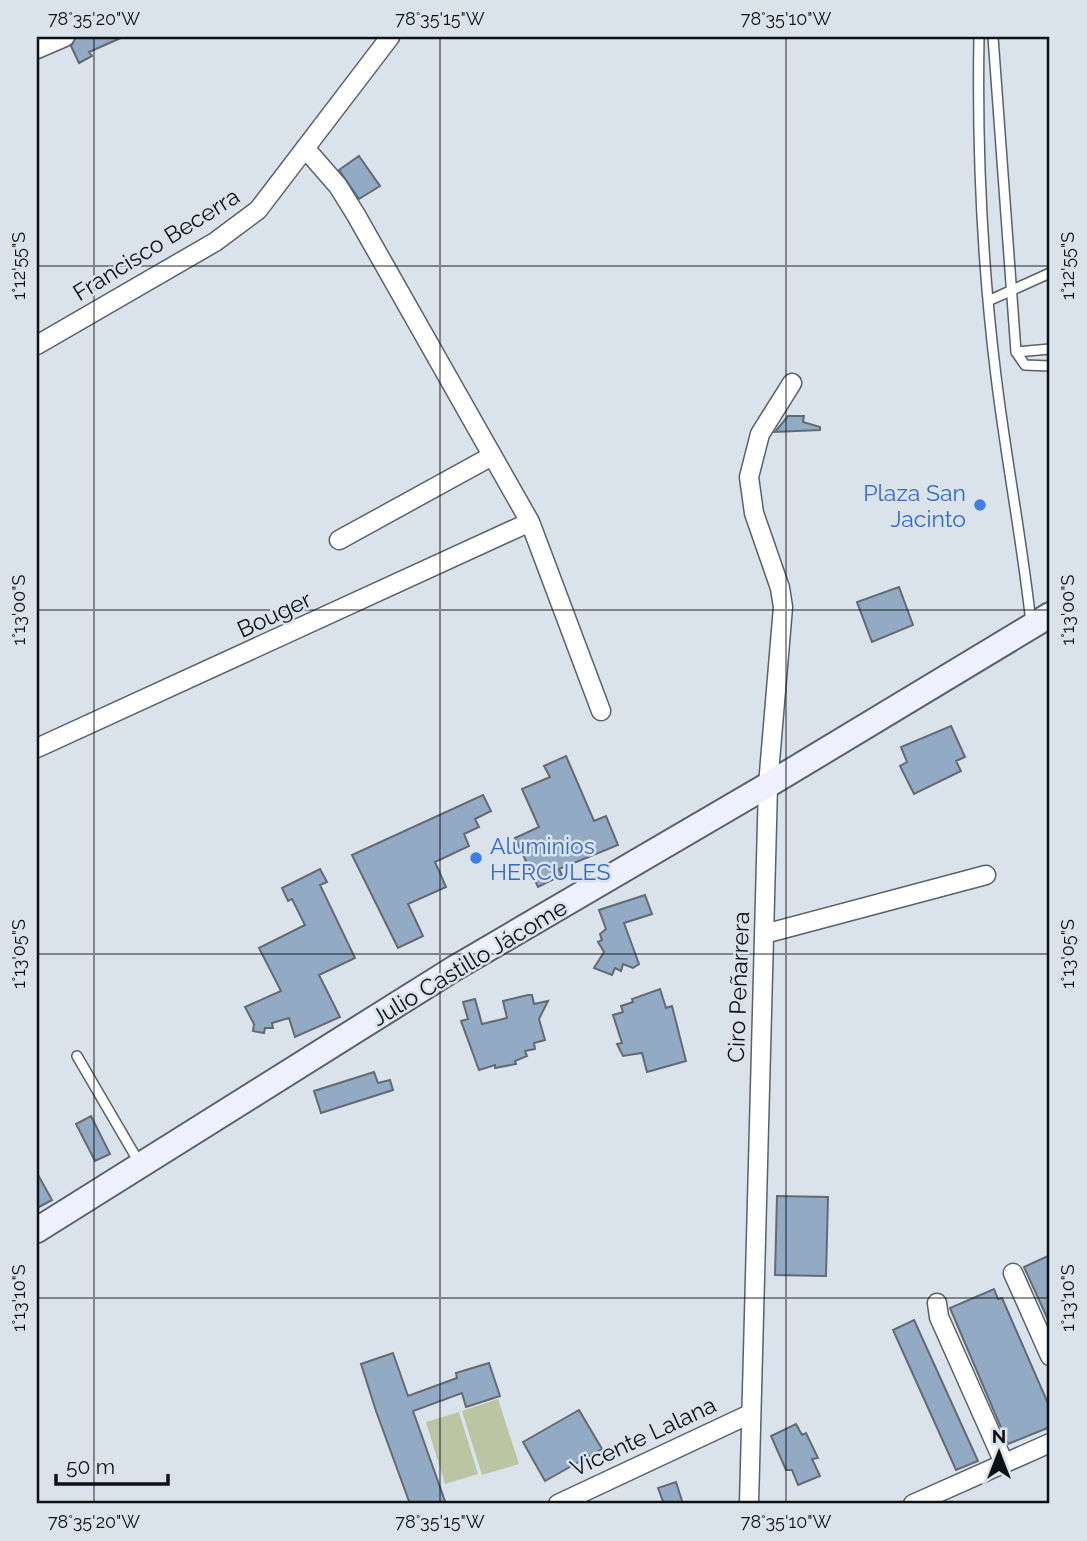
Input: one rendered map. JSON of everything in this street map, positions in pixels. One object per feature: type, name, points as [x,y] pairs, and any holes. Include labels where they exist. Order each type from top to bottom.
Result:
[{"type":"main road","name":"Julio Castillo Jácome","points":[[37,1230],[456,968],[1041,621]]},
{"type":"street","points":[[37,49],[65,37]]},
{"type":"street","name":"Francisco Becerra","points":[[37,345],[215,242],[258,210],[390,37]]},
{"type":"street","points":[[305,148],[338,186],[356,215],[530,522],[601,710]]},
{"type":"street","name":"Ciro Peñarrera","points":[[749,1504],[768,785],[783,607],[780,589],[754,513],[749,477],[760,434],[792,383]]},
{"type":"street","points":[[339,540],[492,456]]},
{"type":"street","name":"Bouger","points":[[37,748],[530,522]]},
{"type":"street","points":[[764,934],[986,875]]},
{"type":"street","points":[[1013,1273],[1050,1356]]},
{"type":"street","points":[[937,1303],[939,1317],[1004,1463]]},
{"type":"street","name":"Vicente Lalana","points":[[558,1504],[750,1413]]},
{"type":"street","points":[[913,1504],[1050,1443]]},
{"type":"lane","points":[[979,37],[981,199],[996,378],[1022,536],[1041,621]]},
{"type":"lane","points":[[993,37],[1016,352],[1025,365],[1050,366]]},
{"type":"lane","points":[[988,301],[1050,273]]},
{"type":"lane","points":[[1016,352],[1050,349]]},
{"type":"lane","points":[[77,1056],[141,1165]]},
{"type":"green space","points":[[498,1399],[519,1464],[482,1475],[462,1411]]},
{"type":"green space","points":[[459,1412],[478,1474],[445,1484],[426,1422]]},
{"type":"building","points":[[76,37],[123,37],[89,52],[92,56],[79,63],[71,46]]},
{"type":"building","points":[[359,156],[380,186],[359,199],[339,170]]},
{"type":"building","points":[[788,416],[804,416],[803,422],[820,427],[820,430],[775,432]]},
{"type":"building","points":[[899,587],[913,625],[872,642],[857,602]]},
{"type":"building","points":[[951,726],[965,757],[956,761],[961,771],[914,794],[900,766],[907,762],[901,747]]},
{"type":"building","points":[[566,756],[594,821],[606,816],[618,845],[559,869],[562,875],[538,887],[515,838],[539,827],[522,789],[550,777],[544,766]]},
{"type":"building","points":[[483,795],[491,811],[475,819],[479,827],[464,834],[469,846],[435,862],[446,887],[408,904],[423,936],[398,948],[352,855]]},
{"type":"building","points":[[320,869],[327,882],[320,885],[355,958],[319,975],[340,1017],[295,1037],[289,1018],[272,1023],[273,1028],[265,1028],[264,1033],[253,1031],[254,1024],[245,1007],[281,991],[259,948],[305,925],[292,899],[288,901],[282,888]]},
{"type":"building","points":[[645,895],[652,914],[624,923],[639,964],[633,968],[623,964],[621,971],[615,968],[612,975],[594,968],[604,952],[598,942],[602,940],[600,934],[606,929],[599,910]]},
{"type":"building","points":[[660,989],[666,1008],[672,1006],[686,1061],[647,1072],[642,1053],[623,1056],[617,1044],[622,1043],[613,1015],[623,1012],[621,1006],[633,1002],[632,999]]},
{"type":"building","points":[[532,995],[534,1004],[548,1001],[539,1019],[545,1040],[534,1043],[535,1049],[525,1051],[527,1056],[515,1061],[516,1064],[495,1068],[495,1065],[479,1070],[461,1021],[468,1019],[463,1002],[475,999],[482,1024],[507,1018],[503,1001]]},
{"type":"building","points":[[374,1072],[378,1083],[390,1080],[393,1090],[321,1113],[314,1091]]},
{"type":"building","points":[[91,1116],[110,1154],[95,1161],[76,1124]]},
{"type":"building","points":[[37,1173],[52,1200],[37,1208]]},
{"type":"building","points":[[777,1196],[828,1197],[826,1276],[775,1275]]},
{"type":"building","points":[[1050,1255],[1050,1324],[1024,1267]]},
{"type":"building","points":[[994,1289],[998,1299],[1002,1298],[1050,1408],[1050,1427],[1008,1444],[950,1308]]},
{"type":"building","points":[[914,1320],[978,1461],[956,1470],[893,1330]]},
{"type":"building","points":[[393,1353],[408,1396],[457,1378],[456,1373],[489,1363],[500,1396],[466,1407],[462,1393],[413,1411],[446,1504],[410,1504],[376,1411],[361,1364]]},
{"type":"building","points":[[579,1410],[602,1449],[545,1481],[523,1442]]},
{"type":"building","points":[[796,1424],[802,1435],[806,1433],[818,1458],[812,1459],[820,1476],[798,1485],[792,1470],[786,1470],[771,1436]]},
{"type":"building","points":[[676,1482],[683,1504],[664,1504],[658,1488]]},
{"type":"place","name":"Plaza San Jacinto","points":[[980,505]]},
{"type":"place","name":"Aluminios HERCULES","points":[[476,858]]}]
